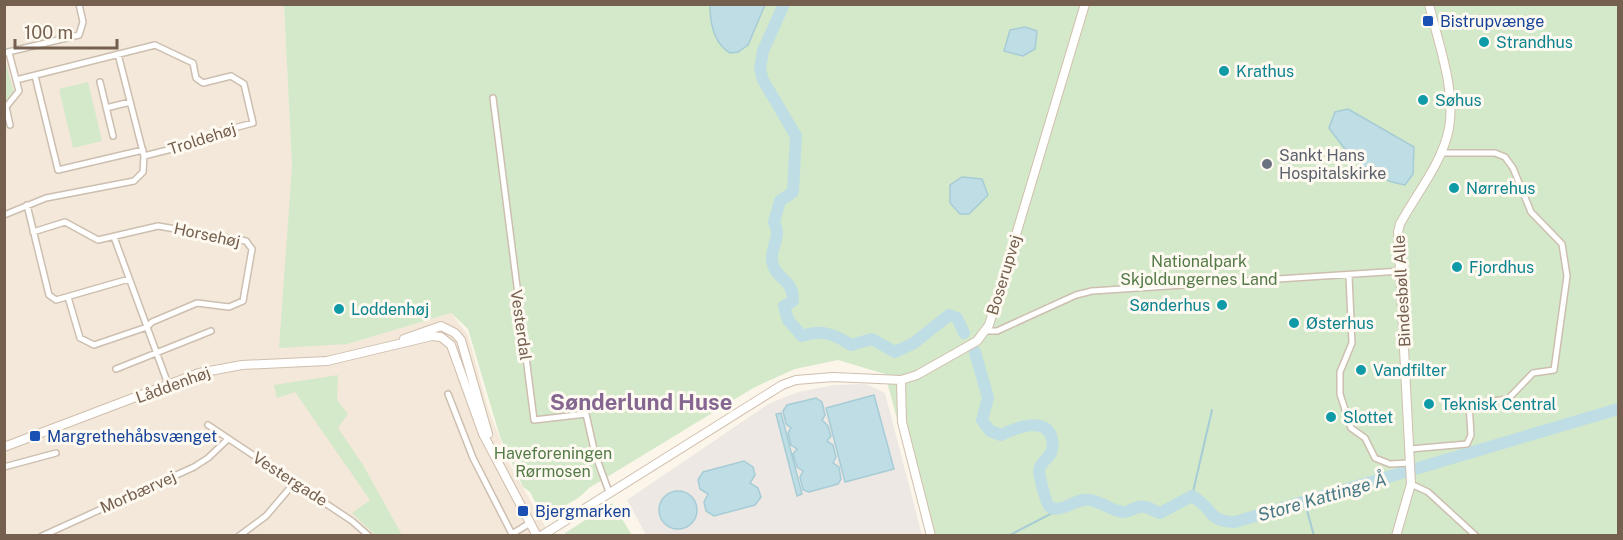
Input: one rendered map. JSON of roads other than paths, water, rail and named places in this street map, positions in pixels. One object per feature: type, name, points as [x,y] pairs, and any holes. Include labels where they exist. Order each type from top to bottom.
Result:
[{"type":"street","name":"Boserupvej","points":[[901,380],[977,341],[987,331],[1085,4]]},
{"type":"street","name":"Bindesbøll Alle","points":[[1395,536],[1411,484],[1400,224],[1441,153],[1449,129],[1451,108],[1429,4]]},
{"type":"street","points":[[10,125],[6,107],[19,91],[7,53],[79,35],[82,22],[81,5]]},
{"type":"street","name":"Troldehøj","points":[[16,80],[155,45],[193,63],[196,78],[203,82],[231,76],[244,84],[253,123],[211,134],[203,141],[58,170],[34,76]]},
{"type":"street","name":"Troldehøj","points":[[118,54],[144,153]]},
{"type":"street","points":[[100,82],[113,136]]},
{"type":"street","name":"Vesterdal","points":[[493,98],[534,420],[586,414],[595,454],[609,492]]},
{"type":"street","points":[[106,108],[130,102]]},
{"type":"street","points":[[4,215],[27,205],[71,192],[134,181],[144,172],[144,153]]},
{"type":"street","points":[[1410,449],[1467,444],[1471,435],[1469,404],[1508,399],[1533,373],[1554,370],[1567,276],[1562,244],[1531,212],[1513,168],[1505,157],[1495,153],[1441,153]]},
{"type":"street","points":[[27,205],[49,295],[56,300],[129,279]]},
{"type":"street","name":"Horsehøj","points":[[33,232],[65,222],[98,240],[158,226],[246,241],[252,249],[243,301],[229,307],[198,303],[152,322],[147,327],[94,345],[80,338],[68,297]]},
{"type":"street","points":[[114,237],[168,384]]},
{"type":"street","points":[[987,331],[997,331],[1076,295],[1092,291],[1401,271]]},
{"type":"street","points":[[1349,276],[1352,343],[1340,372],[1340,394],[1351,428],[1365,438],[1375,458],[1390,464],[1410,463]]},
{"type":"street","name":"Låddenhøj","points":[[4,447],[168,384],[220,368],[327,361],[383,348],[431,327],[441,326],[455,333],[461,340],[495,456],[539,536]]},
{"type":"street","points":[[116,369],[212,331]]},
{"type":"street","points":[[539,536],[782,385],[796,380],[832,377],[901,380],[902,422],[931,536]]},
{"type":"street","points":[[448,394],[473,458],[512,535],[530,523]]},
{"type":"street","name":"Vestergade","points":[[208,425],[295,482],[369,536]]},
{"type":"street","name":"Morbærvej","points":[[42,536],[194,467],[208,458],[228,439]]},
{"type":"street","points":[[4,467],[56,453]]},
{"type":"street","points":[[239,536],[266,516],[295,482]]},
{"type":"street","points":[[1411,484],[1428,492],[1476,536]]},
{"type":"water","points":[[710,5],[765,5],[748,45],[738,52],[730,53],[724,49],[714,32]]},
{"type":"water","points":[[1025,27],[1037,31],[1035,49],[1023,56],[1004,51],[1010,30]]},
{"type":"water","points":[[1348,109],[1414,147],[1413,174],[1405,185],[1379,178],[1369,172],[1337,139],[1329,128],[1335,112]]},
{"type":"water","points":[[962,177],[982,179],[988,195],[969,214],[960,214],[950,203],[950,185]]},
{"type":"water","points":[[874,395],[894,469],[845,482],[826,408]]},
{"type":"water","points":[[816,398],[822,402],[825,415],[822,420],[828,426],[831,436],[827,441],[833,445],[836,457],[833,463],[839,467],[841,479],[838,484],[809,492],[803,490],[800,477],[803,471],[797,467],[793,454],[797,449],[791,445],[788,433],[791,428],[786,424],[783,411],[787,405]]},
{"type":"water","points":[[781,413],[802,494],[797,496],[776,414]]},
{"type":"water","points":[[744,461],[753,467],[755,475],[750,483],[758,488],[761,497],[755,505],[714,516],[706,511],[704,502],[708,494],[700,489],[698,480],[703,472]]},
{"type":"water","points":[[678,491],[692,496],[697,510],[692,524],[678,529],[664,524],[659,510],[664,496]]},
{"type":"waterway","name":"Store Kattinge Å","points":[[784,4],[763,51],[760,69],[763,80],[796,136],[793,192],[780,201],[774,222],[777,237],[772,255],[776,272],[787,283],[792,293],[793,301],[784,306],[788,320],[802,336],[815,333],[827,334],[851,345],[872,339],[895,352],[914,343],[949,315],[957,318],[964,333]]},
{"type":"waterway","name":"Store Kattinge Å","points":[[975,352],[988,398],[982,420],[990,431],[1001,435],[1014,429],[1037,425],[1049,432],[1052,449],[1039,471],[1048,504],[1057,509],[1088,500],[1122,512],[1147,507],[1160,513],[1192,496],[1214,516],[1235,522],[1618,409]]},
{"type":"waterway","points":[[1192,496],[1212,410]]},
{"type":"waterway","points":[[1305,503],[1314,536]]},
{"type":"waterway","points":[[1008,536],[1058,510]]},
{"type":"place","name":"Bistrupvænge","points":[[1428,21]]},
{"type":"place","name":"Strandhus","points":[[1484,42]]},
{"type":"place","name":"Krathus","points":[[1224,71]]},
{"type":"place","name":"Søhus","points":[[1423,100]]},
{"type":"place","name":"Sankt Hans Hospitalskirke","points":[[1267,164]]},
{"type":"place","name":"Nørrehus","points":[[1454,188]]},
{"type":"place","name":"Fjordhus","points":[[1457,267]]},
{"type":"place","name":"Sønderhus","points":[[1222,305]]},
{"type":"place","name":"Loddenhøj","points":[[339,309]]},
{"type":"place","name":"Østerhus","points":[[1294,323]]},
{"type":"place","name":"Vandfilter","points":[[1361,370]]},
{"type":"place","name":"Teknisk Central","points":[[1429,404]]},
{"type":"place","name":"Slottet","points":[[1331,417]]},
{"type":"place","name":"Margrethehåbsvænget","points":[[35,436]]},
{"type":"place","name":"Bjergmarken","points":[[523,511]]},
{"type":"district","name":"Sønderlund Huse","points":[[641,402]]},
{"type":"park label","name":"Nationalpark Skjoldungernes Land","points":[[1199,270]]},
{"type":"park label","name":"Haveforeningen Rørmosen","points":[[553,462]]}]
